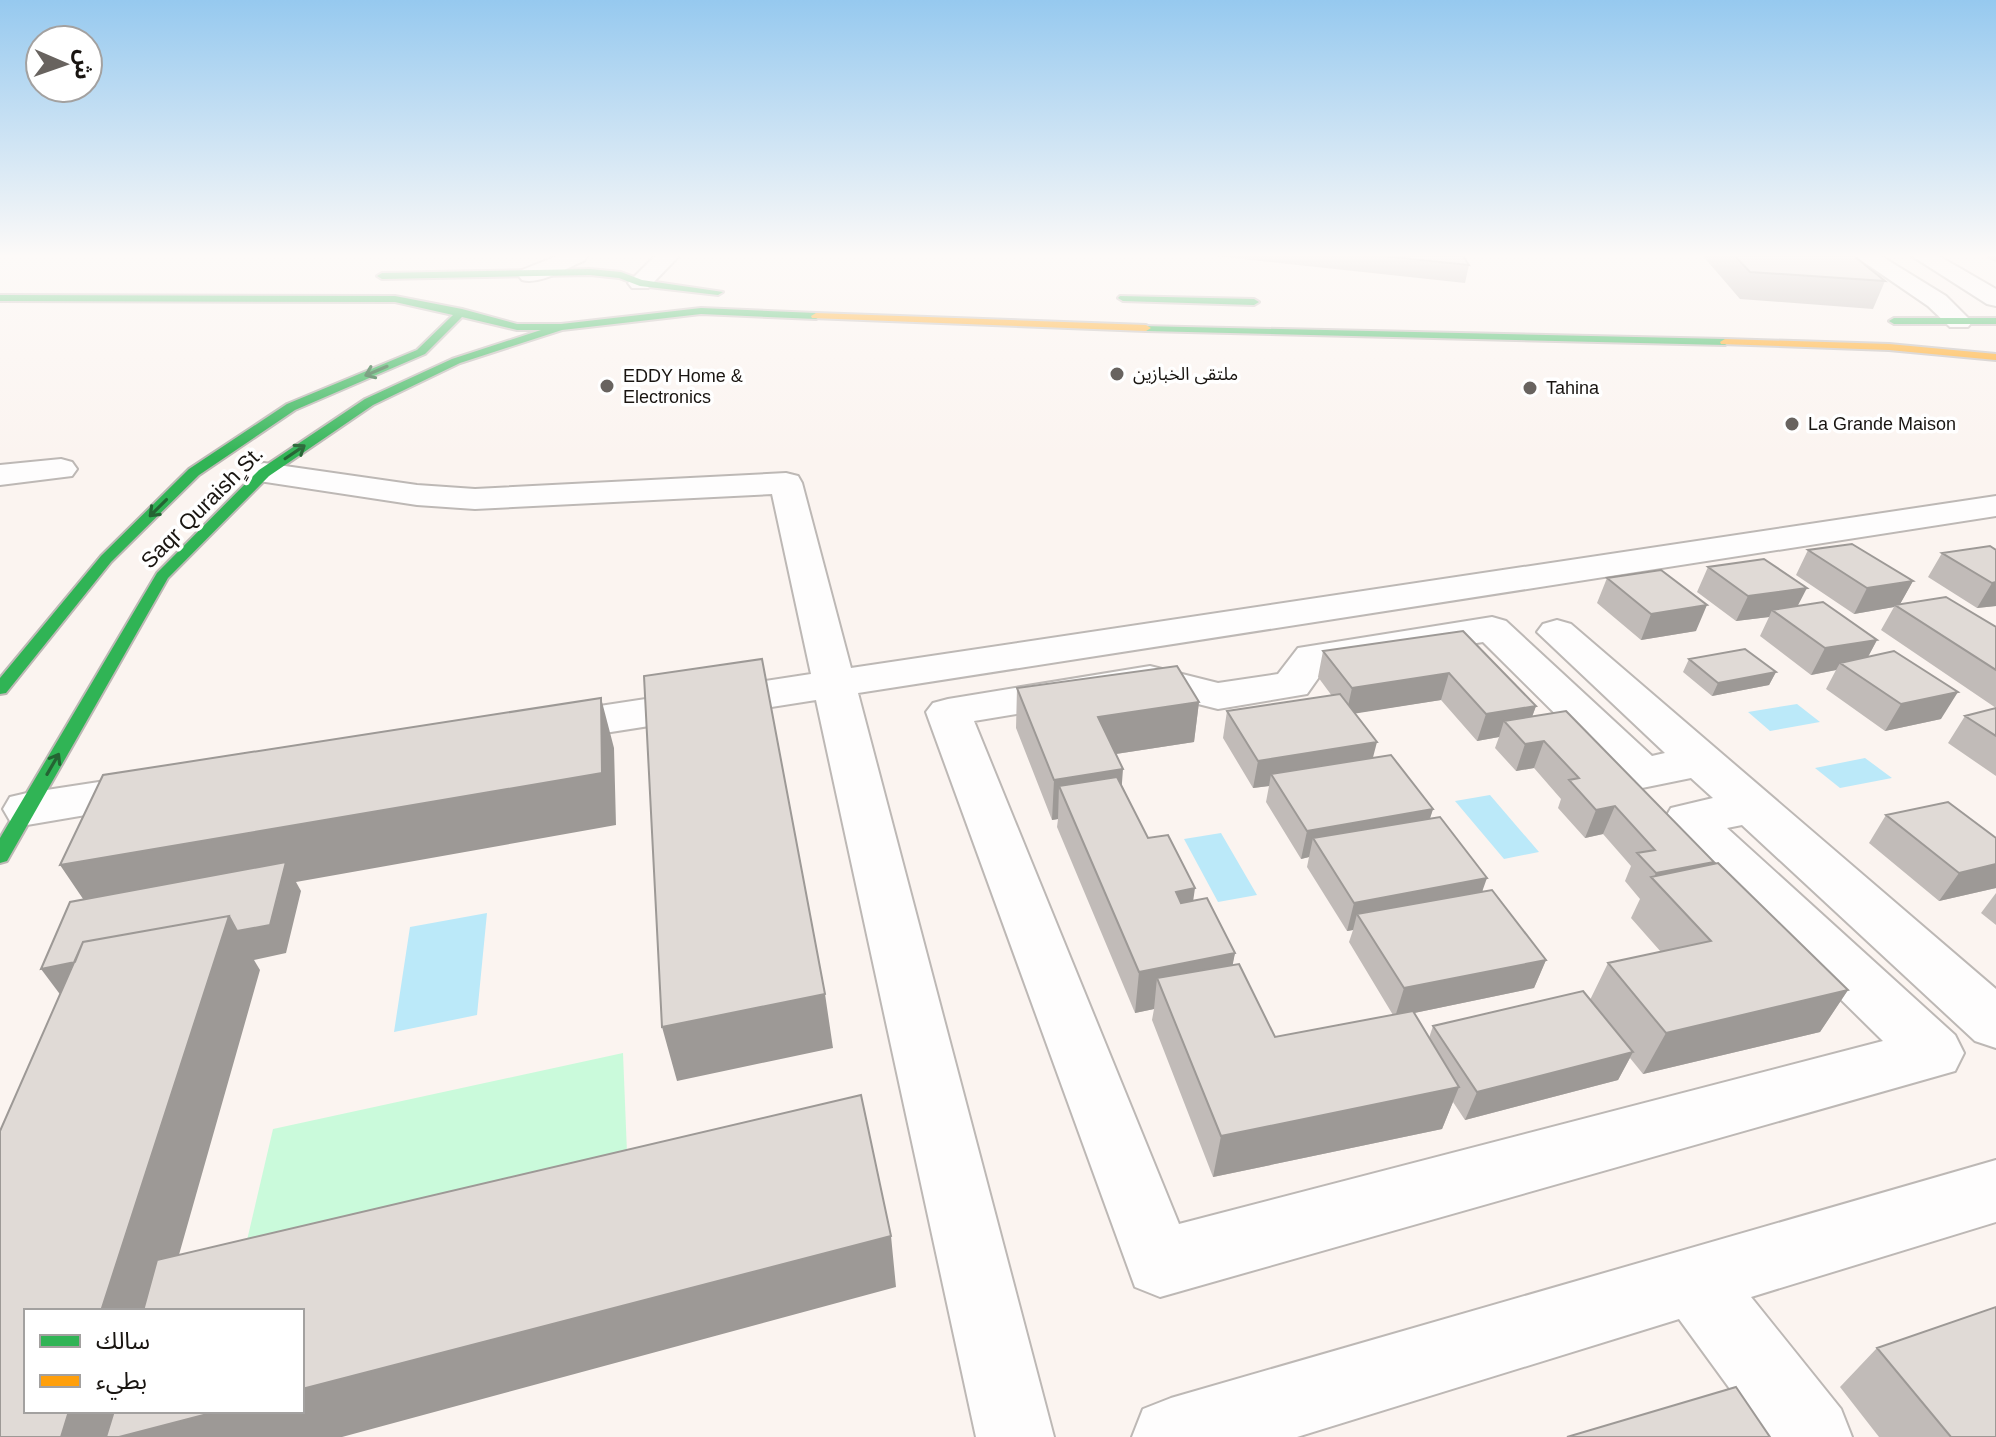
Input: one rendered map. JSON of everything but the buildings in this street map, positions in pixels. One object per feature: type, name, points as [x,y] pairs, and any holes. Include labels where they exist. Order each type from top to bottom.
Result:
[{"type":"main road","name":"Saqr Quraish ٍSt.","points":[[0,689],[106,559],[194,472],[291,407],[421,352],[451,323]]},
{"type":"main road","points":[[491,323],[561,327],[595,323]]},
{"type":"main road","points":[[561,327],[576,323]]},
{"type":"main road","points":[[1013,323],[1826,345],[1996,357]]},
{"type":"main road","points":[[1132,323],[1141,328]]},
{"type":"main road","points":[[1187,330],[1202,323]]},
{"type":"main road","name":"Saqr Quraish ٍSt.","points":[[0,856],[162,576],[264,473],[369,402],[456,361],[561,327]]},
{"type":"street","points":[[0,475],[61,469]]},
{"type":"street","points":[[264,473],[417,495],[475,499],[786,483],[1015,1437]]},
{"type":"street","points":[[508,734],[1996,506]]},
{"type":"street","points":[[1702,761],[1642,773],[1492,629],[1313,657],[1292,685],[1218,696],[1150,679],[948,712],[1160,1263],[1934,1053],[1688,820],[1752,806]]},
{"type":"street","points":[[1557,632],[1996,1024]]},
{"type":"street","points":[[27,809],[182,785]]},
{"type":"street","points":[[1171,1437],[1996,1191]]},
{"type":"street","points":[[1694,1281],[1813,1437]]},
{"type":"green space","points":[[623,1053],[628,1178],[240,1270],[273,1129]]},
{"type":"water","points":[[1797,704],[1820,722],[1770,731],[1748,712]]},
{"type":"water","points":[[1865,758],[1892,778],[1840,788],[1815,768]]},
{"type":"water","points":[[1490,795],[1539,852],[1504,859],[1455,801]]},
{"type":"water","points":[[1221,833],[1257,895],[1218,902],[1184,839]]},
{"type":"water","points":[[487,913],[477,1015],[394,1032],[410,927]]},
{"type":"traffic: fast","points":[[0,689],[106,559],[194,472],[291,407],[421,352],[451,323]]},
{"type":"traffic: fast","points":[[500,323],[517,327],[595,323]]},
{"type":"traffic: fast","points":[[0,856],[162,576],[264,473],[369,402],[456,361],[561,327]]},
{"type":"traffic: fast","points":[[1146,328],[1725,342]]},
{"type":"traffic: slow","points":[[1010,323],[1146,328]]},
{"type":"traffic: slow","points":[[1725,342],[1889,347],[1996,357]]},
{"type":"place","name":"ملتقى الخبازين","points":[[1117,374]]},
{"type":"place","name":"EDDY Home & Electronics","points":[[607,386]]},
{"type":"place","name":"Tahina","points":[[1530,388]]},
{"type":"place","name":"La Grande Maison","points":[[1792,424]]}]
